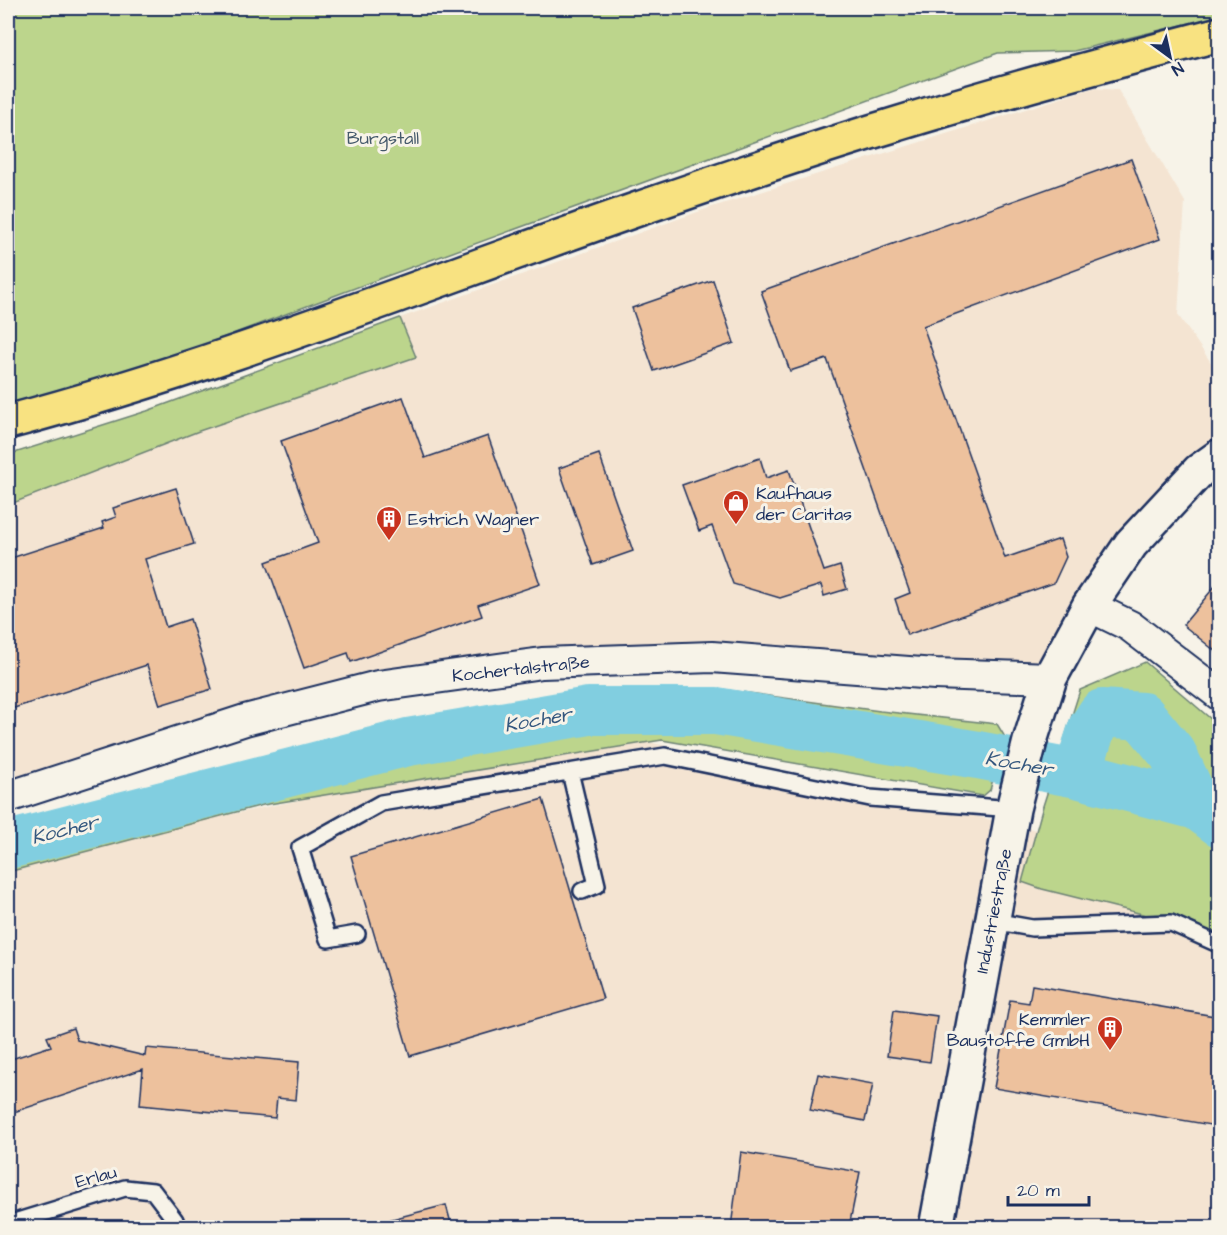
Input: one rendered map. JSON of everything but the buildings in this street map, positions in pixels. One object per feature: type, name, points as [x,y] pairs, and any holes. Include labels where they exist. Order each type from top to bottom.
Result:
[{"type":"highway","points":[[8,422],[104,396],[413,291],[636,210],[886,127],[1106,63],[1220,34]]},
{"type":"street","name":"Industriestraße","points":[[936,1227],[1014,803],[1050,678],[1089,606],[1131,544],[1199,471],[1220,456]]},
{"type":"street","points":[[1089,606],[1130,626],[1220,695]]},
{"type":"street","name":"Kochertalstraße","points":[[8,797],[245,720],[378,686],[542,663],[712,657],[935,674],[1050,678]]},
{"type":"lane","points":[[357,934],[328,939],[300,848],[381,803],[665,756],[870,798],[1014,803]]},
{"type":"lane","points":[[570,772],[597,885],[582,891]]},
{"type":"lane","points":[[993,921],[1032,928],[1171,923],[1220,945]]},
{"type":"lane","name":"Erlau","points":[[8,1224],[125,1188],[153,1191],[175,1220],[177,1227]]},
{"type":"shaded area","points":[[1093,88],[1118,90],[1185,202],[1178,315],[1219,374],[1219,444],[1043,666],[546,652],[339,679],[154,735],[8,784],[8,505],[199,431],[416,356],[400,318],[709,208]]},
{"type":"shaded area","points":[[649,742],[1199,867],[1219,850],[1219,1227],[8,1227],[8,871],[47,853],[362,787]]},
{"type":"green space","name":"Burgstall","points":[[8,8],[1219,8],[1219,16],[1074,51],[998,53],[147,366],[8,405]]},
{"type":"green space","points":[[400,318],[416,357],[199,431],[8,505],[8,455],[147,411]]},
{"type":"green space","points":[[1145,662],[1219,726],[1219,933],[1022,882],[1043,806],[1080,690]]},
{"type":"green space","points":[[712,688],[997,724],[1005,737],[990,790],[983,796],[662,740],[263,805],[8,872],[8,828],[263,756],[531,699]]},
{"type":"waterway","name":"Kocher","points":[[8,845],[408,742],[589,711],[716,711],[978,755],[1077,774],[1197,806],[1220,823]]},
{"type":"waterway","name":"Kocher","points":[[1077,774],[1092,728],[1102,713],[1142,716],[1173,754],[1197,806]]},
{"type":"place","name":"Kaufhaus der Caritas","points":[[736,526]]},
{"type":"place","name":"Estrich Wagner","points":[[389,542]]},
{"type":"place","name":"Kemmler Baustoffe GmbH","points":[[1110,1052]]}]
